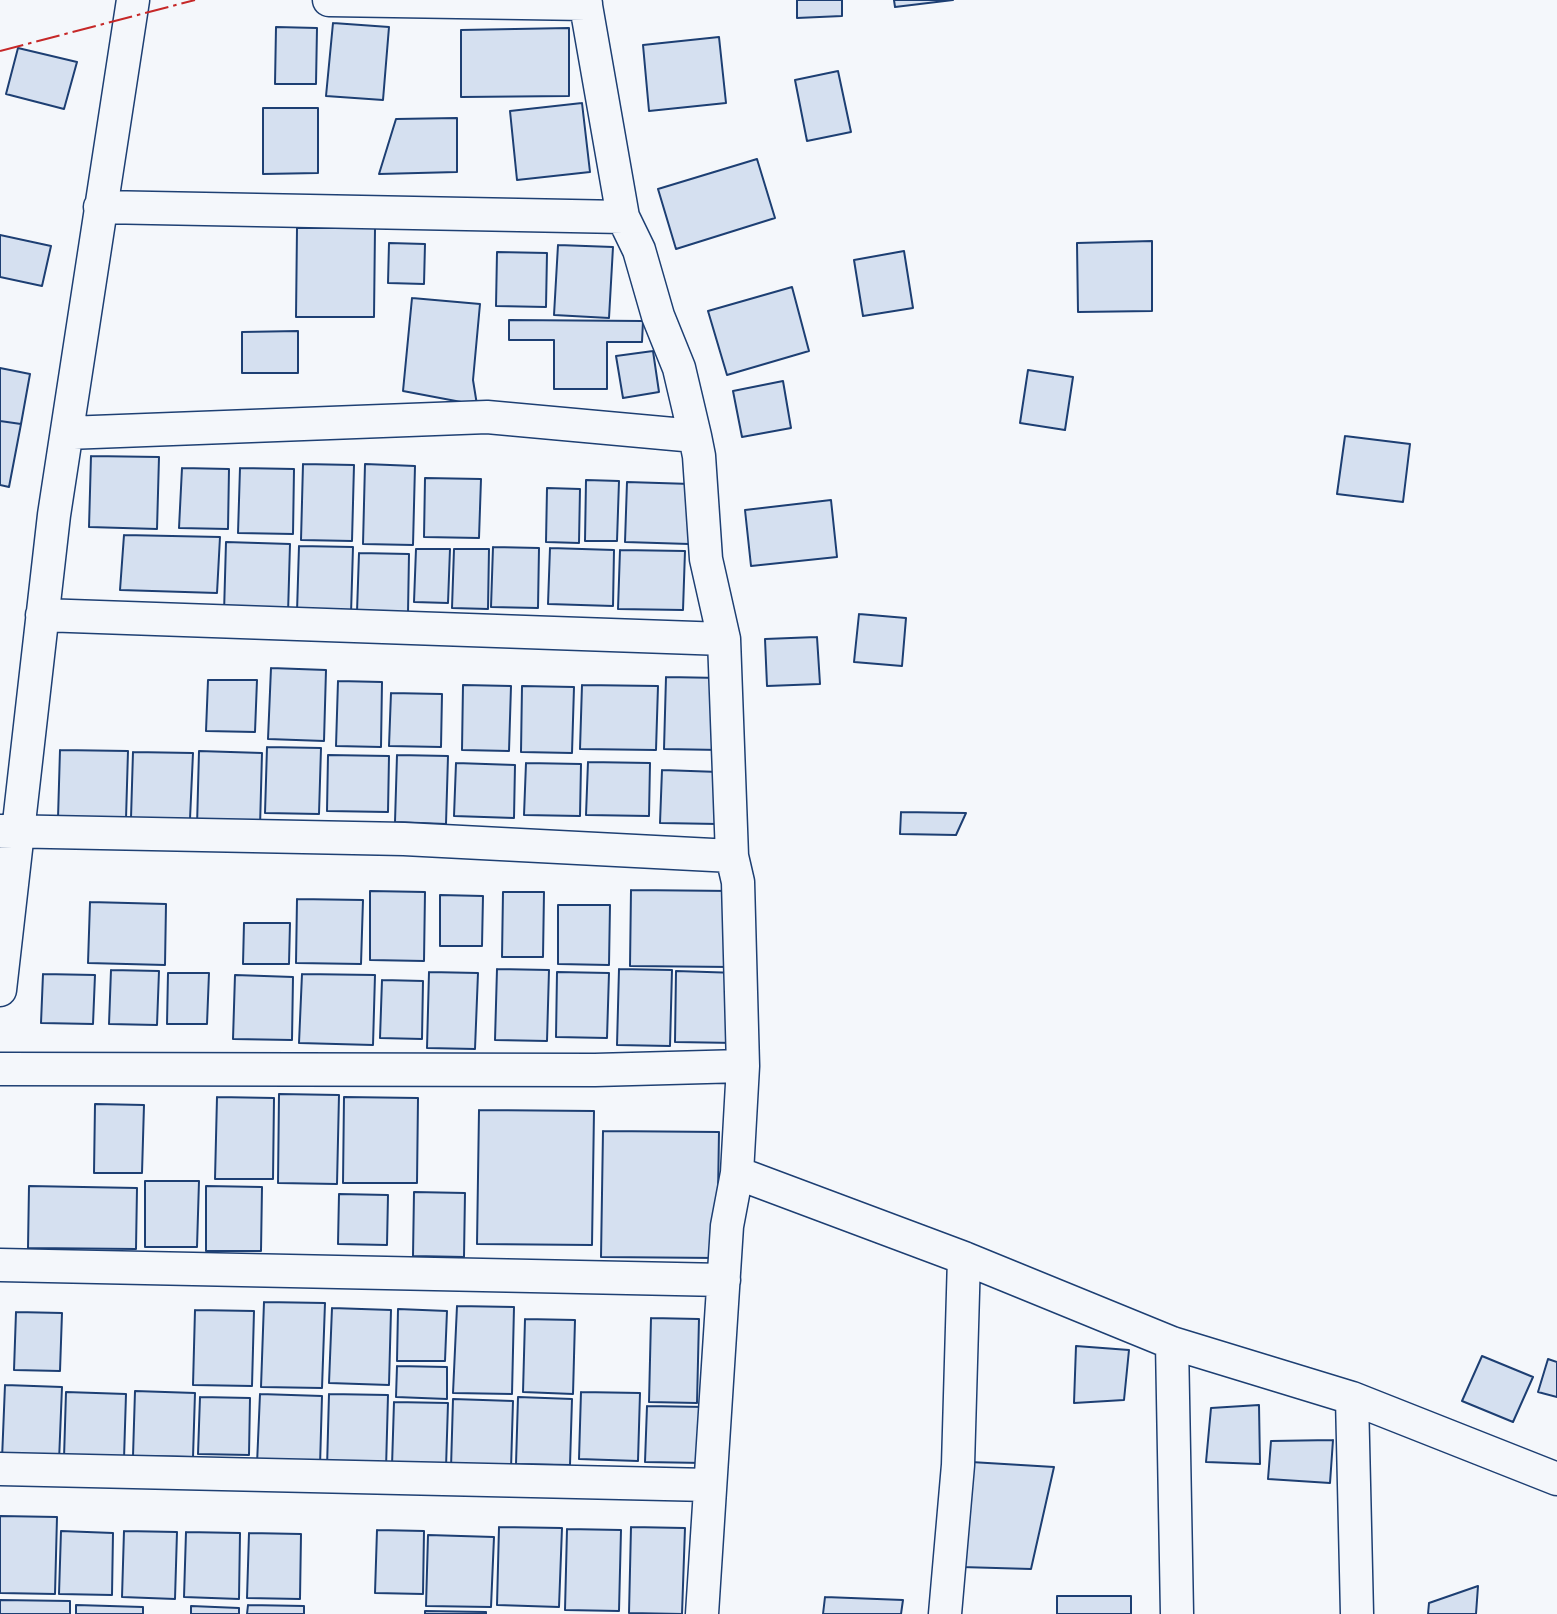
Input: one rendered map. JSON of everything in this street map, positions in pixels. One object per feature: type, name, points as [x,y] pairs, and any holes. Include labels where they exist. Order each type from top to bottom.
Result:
[{"type":"street","points":[[0,990],[8,831],[133,0]]},
{"type":"street","points":[[329,0],[585,2],[623,217],[639,250],[658,316],[680,368],[699,456],[706,559],[724,639],[732,856],[738,883],[743,1066],[737,1174],[727,1226],[702,1614]]},
{"type":"street","points":[[100,207],[623,217]]},
{"type":"street","points":[[67,433],[487,417],[695,436]]},
{"type":"street","points":[[42,615],[724,639]]},
{"type":"street","points":[[8,831],[404,839],[732,856]]},
{"type":"street","points":[[0,1069],[595,1070],[743,1066]]},
{"type":"street","points":[[737,1174],[964,1258],[1172,1343],[1352,1398],[1557,1479]]},
{"type":"street","points":[[945,1614],[958,1465],[964,1258]]},
{"type":"street","points":[[0,1265],[724,1280]]},
{"type":"street","points":[[1172,1343],[1177,1614]]},
{"type":"street","points":[[1352,1398],[1357,1614]]},
{"type":"street","points":[[0,1469],[709,1485]]},
{"type":"building","points":[[797,0],[842,0],[842,16],[797,18]]},
{"type":"building","points":[[894,0],[953,0],[895,7]]},
{"type":"building","points":[[333,23],[389,27],[383,100],[326,96]]},
{"type":"building","points":[[276,27],[317,28],[316,84],[275,84]]},
{"type":"building","points":[[569,28],[569,96],[461,97],[461,30]]},
{"type":"building","points":[[719,37],[726,103],[649,111],[643,45]]},
{"type":"building","points":[[18,48],[77,62],[64,109],[6,94]]},
{"type":"building","points":[[838,71],[851,132],[807,141],[795,80]]},
{"type":"building","points":[[582,103],[590,172],[517,180],[510,111]]},
{"type":"building","points":[[263,108],[318,108],[318,173],[263,174]]},
{"type":"building","points":[[457,118],[457,172],[379,174],[396,119]]},
{"type":"building","points":[[757,159],[775,218],[676,249],[658,189]]},
{"type":"building","points":[[297,228],[375,228],[374,317],[296,317]]},
{"type":"building","points":[[0,235],[51,246],[42,286],[0,277]]},
{"type":"building","points":[[1152,241],[1152,311],[1078,312],[1077,243]]},
{"type":"building","points":[[389,243],[425,244],[424,284],[388,283]]},
{"type":"building","points":[[558,245],[613,247],[609,318],[554,315]]},
{"type":"building","points":[[904,251],[913,308],[863,316],[854,260]]},
{"type":"building","points":[[497,252],[547,253],[546,307],[496,306]]},
{"type":"building","points":[[792,287],[809,351],[727,375],[708,311]]},
{"type":"building","points":[[412,298],[480,304],[473,380],[477,405],[403,391]]},
{"type":"building","points":[[509,320],[643,321],[642,342],[607,342],[607,389],[554,389],[554,340],[509,340]]},
{"type":"building","points":[[298,331],[298,373],[242,373],[242,332]]},
{"type":"building","points":[[653,351],[659,392],[623,398],[616,356]]},
{"type":"building","points":[[0,368],[30,374],[21,424],[0,421]]},
{"type":"building","points":[[1028,370],[1073,377],[1065,430],[1020,423]]},
{"type":"building","points":[[783,381],[791,428],[742,437],[733,391]]},
{"type":"building","points":[[0,421],[21,424],[9,487],[0,485]]},
{"type":"building","points":[[1345,436],[1410,444],[1403,502],[1337,494]]},
{"type":"building","points":[[91,456],[159,457],[157,529],[89,527]]},
{"type":"building","points":[[303,464],[354,465],[352,541],[301,540]]},
{"type":"building","points":[[365,464],[415,466],[413,545],[363,544]]},
{"type":"building","points":[[182,468],[229,469],[228,529],[179,528]]},
{"type":"building","points":[[240,468],[294,469],[293,534],[238,533]]},
{"type":"building","points":[[425,478],[481,479],[479,538],[424,537]]},
{"type":"building","points":[[586,480],[619,481],[617,541],[585,541]]},
{"type":"building","points":[[627,482],[691,484],[689,544],[625,542]]},
{"type":"building","points":[[547,488],[580,489],[579,543],[546,542]]},
{"type":"building","points":[[831,500],[837,557],[751,566],[745,510]]},
{"type":"building","points":[[124,535],[220,537],[217,593],[120,590]]},
{"type":"building","points":[[226,542],[290,544],[288,614],[224,613]]},
{"type":"building","points":[[299,546],[353,547],[351,614],[297,612]]},
{"type":"building","points":[[493,547],[539,548],[538,608],[491,607]]},
{"type":"building","points":[[550,548],[614,550],[613,606],[548,604]]},
{"type":"building","points":[[416,549],[450,549],[448,603],[414,602]]},
{"type":"building","points":[[454,549],[489,549],[488,609],[452,608]]},
{"type":"building","points":[[620,550],[685,551],[683,610],[618,609]]},
{"type":"building","points":[[359,553],[409,554],[408,613],[357,612]]},
{"type":"building","points":[[859,614],[906,618],[902,666],[854,662]]},
{"type":"building","points":[[817,637],[820,684],[767,686],[765,639]]},
{"type":"building","points":[[271,668],[326,670],[324,741],[268,739]]},
{"type":"building","points":[[666,677],[721,678],[720,750],[664,749]]},
{"type":"building","points":[[208,680],[257,680],[255,732],[206,731]]},
{"type":"building","points":[[338,681],[382,682],[381,747],[336,746]]},
{"type":"building","points":[[463,685],[511,686],[509,751],[462,750]]},
{"type":"building","points":[[582,685],[658,686],[656,750],[580,749]]},
{"type":"building","points":[[522,686],[574,687],[572,753],[521,752]]},
{"type":"building","points":[[391,693],[442,694],[441,747],[389,746]]},
{"type":"building","points":[[267,747],[321,748],[319,814],[265,813]]},
{"type":"building","points":[[60,750],[128,751],[126,819],[58,818]]},
{"type":"building","points":[[199,751],[262,753],[260,827],[197,826]]},
{"type":"building","points":[[133,752],[193,753],[190,819],[131,818]]},
{"type":"building","points":[[328,755],[389,756],[388,812],[327,811]]},
{"type":"building","points":[[397,755],[448,756],[446,824],[395,822]]},
{"type":"building","points":[[588,762],[650,763],[649,816],[586,815]]},
{"type":"building","points":[[456,763],[515,765],[514,818],[454,816]]},
{"type":"building","points":[[526,763],[581,764],[580,816],[524,815]]},
{"type":"building","points":[[662,770],[719,772],[718,824],[660,823]]},
{"type":"building","points":[[901,812],[966,813],[956,835],[900,834]]},
{"type":"building","points":[[631,890],[732,891],[731,967],[630,966]]},
{"type":"building","points":[[370,891],[425,892],[424,961],[370,960]]},
{"type":"building","points":[[503,892],[544,892],[543,957],[502,957]]},
{"type":"building","points":[[440,895],[483,896],[482,946],[440,946]]},
{"type":"building","points":[[297,899],[363,900],[361,964],[296,963]]},
{"type":"building","points":[[90,902],[166,904],[165,965],[88,963]]},
{"type":"building","points":[[558,905],[610,905],[609,965],[558,964]]},
{"type":"building","points":[[244,923],[290,923],[289,964],[243,964]]},
{"type":"building","points":[[497,969],[549,970],[547,1041],[495,1040]]},
{"type":"building","points":[[619,969],[672,970],[670,1046],[617,1045]]},
{"type":"building","points":[[111,970],[159,971],[157,1025],[109,1024]]},
{"type":"building","points":[[676,971],[738,973],[736,1043],[675,1042]]},
{"type":"building","points":[[429,972],[478,973],[475,1049],[427,1048]]},
{"type":"building","points":[[557,972],[609,973],[607,1038],[556,1037]]},
{"type":"building","points":[[168,973],[209,973],[207,1024],[167,1024]]},
{"type":"building","points":[[43,974],[95,975],[93,1024],[41,1023]]},
{"type":"building","points":[[302,974],[375,975],[373,1045],[299,1043]]},
{"type":"building","points":[[235,975],[293,977],[292,1040],[233,1039]]},
{"type":"building","points":[[382,980],[423,981],[422,1039],[380,1038]]},
{"type":"building","points":[[279,1094],[339,1095],[337,1184],[278,1183]]},
{"type":"building","points":[[217,1097],[274,1098],[273,1179],[215,1179]]},
{"type":"building","points":[[344,1097],[418,1098],[417,1183],[343,1183]]},
{"type":"building","points":[[95,1104],[144,1105],[142,1173],[94,1173]]},
{"type":"building","points":[[479,1110],[594,1111],[592,1245],[477,1244]]},
{"type":"building","points":[[603,1131],[719,1132],[717,1258],[601,1257]]},
{"type":"building","points":[[145,1181],[199,1181],[197,1247],[145,1247]]},
{"type":"building","points":[[29,1186],[137,1188],[136,1249],[28,1248]]},
{"type":"building","points":[[206,1186],[262,1187],[261,1251],[206,1251]]},
{"type":"building","points":[[414,1192],[465,1193],[464,1257],[413,1256]]},
{"type":"building","points":[[339,1194],[388,1195],[387,1245],[338,1244]]},
{"type":"building","points":[[264,1302],[325,1303],[322,1388],[261,1387]]},
{"type":"building","points":[[457,1306],[514,1307],[512,1394],[453,1393]]},
{"type":"building","points":[[332,1308],[391,1310],[389,1385],[329,1383]]},
{"type":"building","points":[[398,1309],[447,1311],[445,1361],[397,1361]]},
{"type":"building","points":[[195,1310],[254,1311],[252,1386],[193,1385]]},
{"type":"building","points":[[16,1312],[62,1313],[60,1371],[14,1370]]},
{"type":"building","points":[[651,1318],[699,1319],[697,1403],[649,1402]]},
{"type":"building","points":[[525,1319],[575,1320],[573,1394],[523,1392]]},
{"type":"building","points":[[1076,1346],[1129,1350],[1124,1400],[1074,1403]]},
{"type":"building","points":[[1482,1356],[1533,1377],[1513,1422],[1462,1401]]},
{"type":"building","points":[[1548,1359],[1557,1362],[1557,1397],[1538,1392]]},
{"type":"building","points":[[397,1366],[447,1367],[447,1399],[396,1397]]},
{"type":"building","points":[[5,1385],[62,1387],[59,1461],[2,1459]]},
{"type":"building","points":[[135,1391],[195,1393],[193,1457],[133,1456]]},
{"type":"building","points":[[66,1392],[126,1394],[124,1459],[64,1458]]},
{"type":"building","points":[[581,1392],[640,1393],[638,1461],[579,1459]]},
{"type":"building","points":[[260,1394],[322,1396],[320,1466],[257,1464]]},
{"type":"building","points":[[329,1394],[388,1395],[386,1469],[327,1468]]},
{"type":"building","points":[[200,1397],[250,1398],[249,1455],[198,1454]]},
{"type":"building","points":[[518,1397],[572,1399],[570,1465],[516,1464]]},
{"type":"building","points":[[453,1399],[513,1401],[511,1469],[451,1468]]},
{"type":"building","points":[[394,1402],[448,1403],[446,1468],[392,1466]]},
{"type":"building","points":[[1259,1405],[1260,1464],[1206,1462],[1211,1408]]},
{"type":"building","points":[[647,1406],[705,1407],[703,1463],[645,1462]]},
{"type":"building","points":[[1333,1440],[1330,1483],[1268,1479],[1271,1441]]},
{"type":"building","points":[[971,1462],[1054,1467],[1031,1569],[961,1567]]},
{"type":"building","points":[[0,1516],[57,1517],[55,1594],[0,1593]]},
{"type":"building","points":[[499,1527],[562,1528],[559,1607],[497,1605]]},
{"type":"building","points":[[631,1527],[685,1528],[682,1614],[629,1613]]},
{"type":"building","points":[[567,1529],[621,1530],[619,1611],[565,1610]]},
{"type":"building","points":[[377,1530],[424,1531],[423,1594],[375,1593]]},
{"type":"building","points":[[61,1531],[113,1533],[112,1595],[59,1594]]},
{"type":"building","points":[[124,1531],[177,1532],[175,1599],[122,1597]]},
{"type":"building","points":[[186,1532],[240,1533],[239,1599],[184,1597]]},
{"type":"building","points":[[249,1533],[301,1534],[300,1599],[247,1598]]},
{"type":"building","points":[[428,1535],[494,1537],[491,1607],[426,1606]]},
{"type":"building","points":[[1478,1586],[1476,1614],[1428,1614],[1429,1603]]},
{"type":"building","points":[[1057,1596],[1131,1596],[1131,1614],[1057,1614]]},
{"type":"building","points":[[825,1597],[903,1600],[901,1614],[823,1614]]},
{"type":"building","points":[[0,1600],[70,1601],[70,1614],[0,1614]]},
{"type":"building","points":[[76,1605],[143,1607],[143,1614],[76,1614]]},
{"type":"building","points":[[248,1605],[304,1606],[304,1614],[247,1614]]},
{"type":"building","points":[[191,1606],[239,1608],[239,1614],[191,1614]]},
{"type":"building","points":[[425,1611],[486,1612],[486,1614],[425,1614]]},
{"type":"power","points":[[0,51],[195,0]]}]
